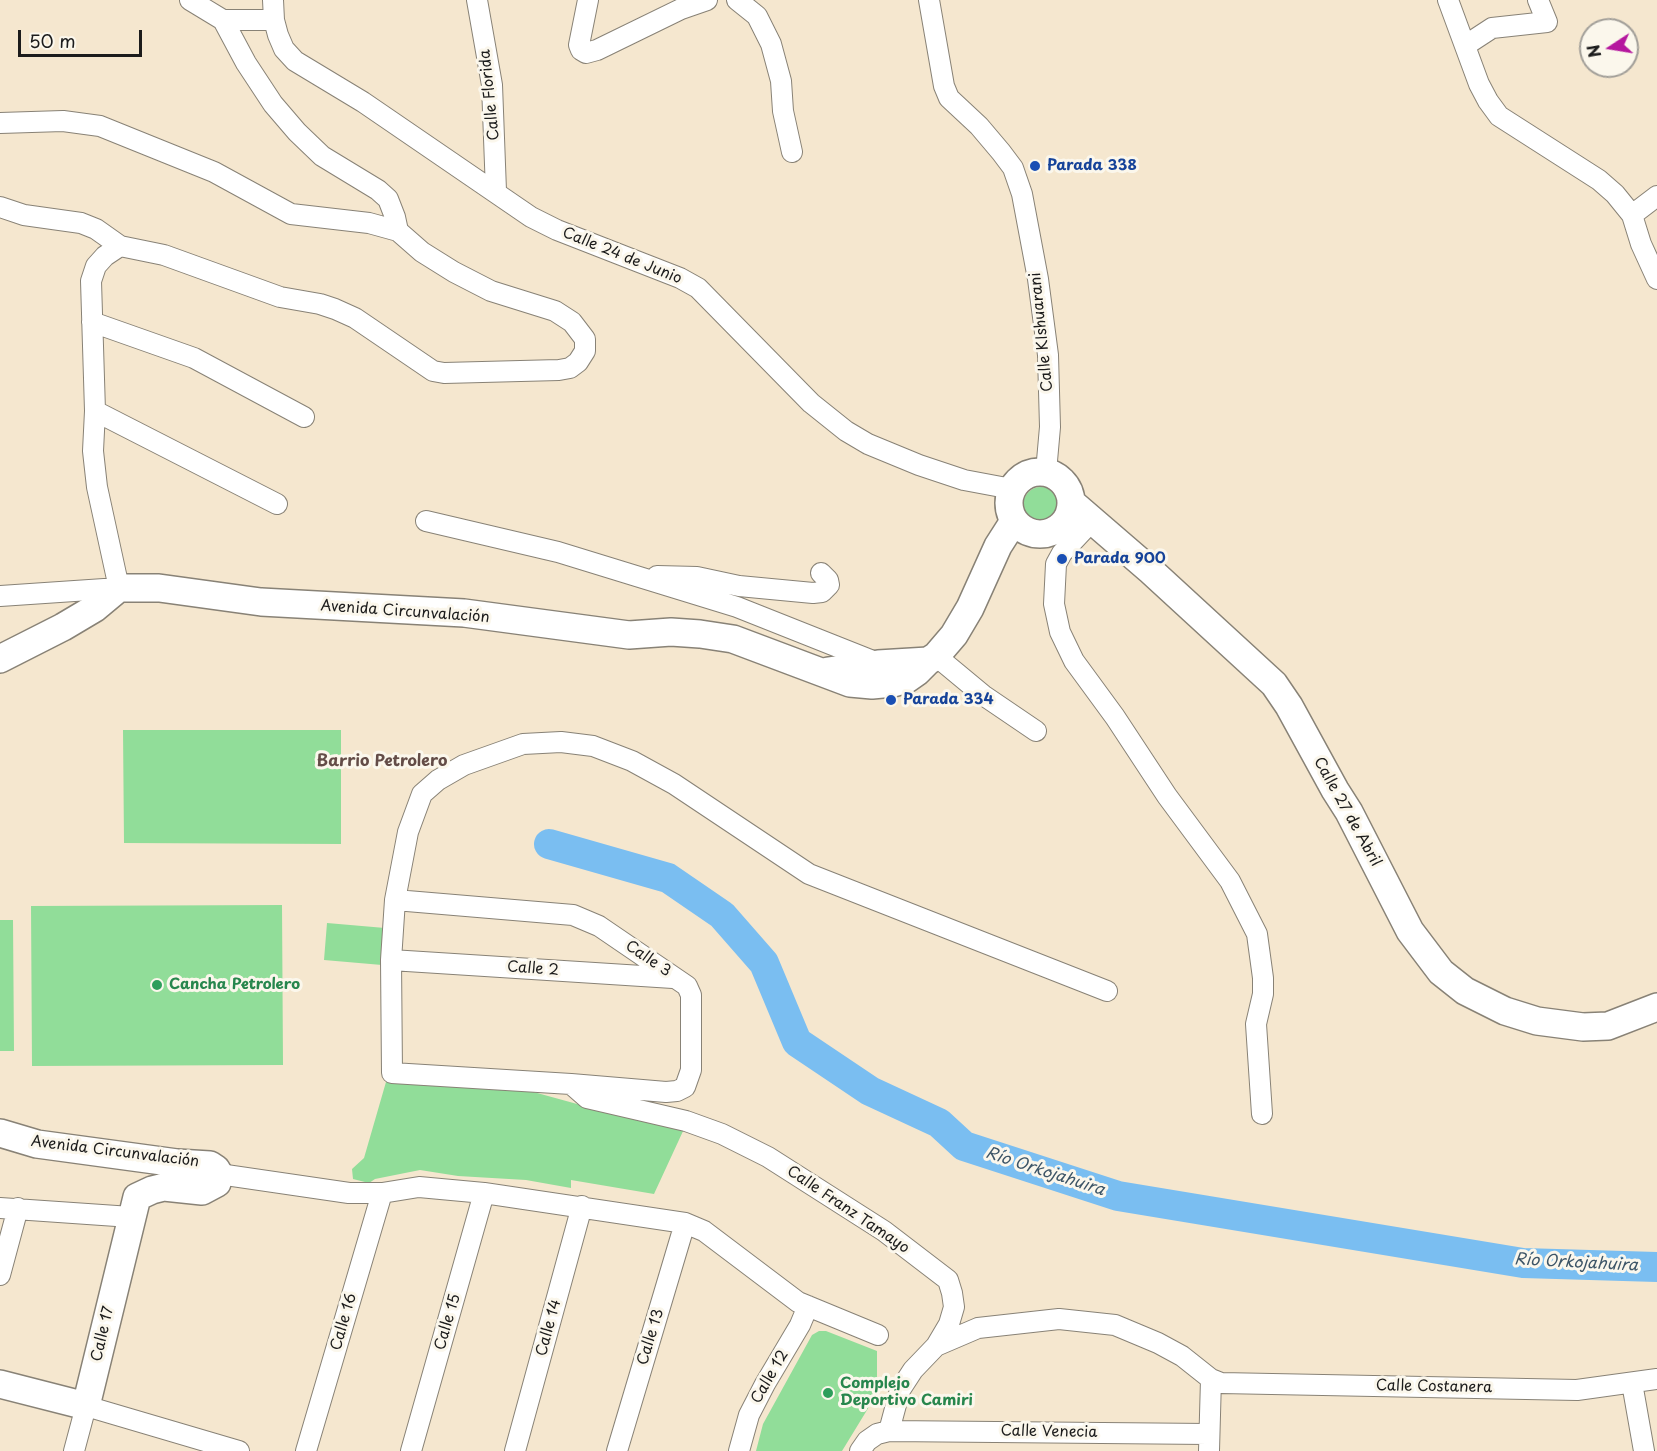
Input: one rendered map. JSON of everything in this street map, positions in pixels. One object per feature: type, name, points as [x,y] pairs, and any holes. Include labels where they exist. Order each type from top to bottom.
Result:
[{"type":"main road","points":[[1047,472],[1056,476],[1070,492],[1070,512],[1059,529],[1040,535],[1021,529],[1014,521],[1009,506],[1011,489],[1018,481],[1026,475],[1047,472]]},
{"type":"main road","name":"Calle 27 de Abril","points":[[1071,502],[1151,570],[1274,684],[1349,812],[1410,931],[1441,972],[1465,991],[1505,1011],[1537,1021],[1583,1027],[1608,1026],[1657,1007]]},
{"type":"main road","points":[[932,659],[954,635],[970,608],[998,546],[1014,521]]},
{"type":"main road","points":[[0,659],[63,627],[94,608],[119,588]]},
{"type":"main road","name":"Avenida Circunvalación","points":[[119,588],[159,588],[261,602],[464,613],[629,634],[700,634],[733,639],[824,672],[881,674],[932,659]]},
{"type":"main road","name":"Avenida Circunvalación","points":[[0,1134],[37,1144],[177,1163],[210,1165],[219,1174],[217,1183],[202,1191],[165,1187],[143,1193],[137,1197],[131,1217]]},
{"type":"main road","name":"Calle 17","points":[[86,1406],[131,1217]]},
{"type":"main road","points":[[0,1384],[86,1406]]},
{"type":"street","points":[[190,0],[223,20],[246,63],[273,104],[297,132],[322,156],[378,190],[388,199],[398,231]]},
{"type":"street","name":"Calle 24 de Junio","points":[[273,0],[274,20],[284,50],[295,61],[363,102],[531,217],[557,230],[680,278],[698,288],[811,403],[846,431],[868,444],[964,480],[1011,489]]},
{"type":"street","name":"Calle Florida","points":[[477,0],[492,85],[496,191]]},
{"type":"street","points":[[588,0],[579,45],[581,50],[586,52],[597,50],[681,9],[707,0]]},
{"type":"street","points":[[737,0],[757,16],[771,44],[781,81],[783,111],[792,152]]},
{"type":"street","name":"Calle KIshuarani","points":[[928,0],[944,86],[949,98],[979,126],[1001,152],[1013,168],[1022,194],[1038,279],[1048,355],[1050,427],[1047,472]]},
{"type":"street","points":[[1448,0],[1479,84],[1488,101],[1500,116],[1599,180],[1632,215],[1641,244],[1657,279]]},
{"type":"street","points":[[1466,45],[1492,28],[1547,22],[1538,0]]},
{"type":"street","points":[[223,20],[274,20]]},
{"type":"street","points":[[0,123],[63,121],[100,126],[214,172],[291,214],[369,223],[398,231],[423,252],[473,282],[508,297],[555,311],[572,322],[585,339],[585,351],[578,363],[570,368],[559,370],[444,373],[433,371],[355,318],[335,309],[280,297],[164,255],[120,246],[96,229],[81,223],[24,215],[0,207]]},
{"type":"street","points":[[1632,215],[1657,196]]},
{"type":"street","points":[[0,596],[119,588],[97,488],[93,451],[95,411],[92,281],[96,266],[105,256],[120,246]]},
{"type":"street","points":[[92,322],[194,358],[304,417]]},
{"type":"street","points":[[95,411],[277,504]]},
{"type":"street","points":[[1093,520],[1062,553],[1056,564],[1054,604],[1060,632],[1074,661],[1115,717],[1167,796],[1230,881],[1251,918],[1257,934],[1263,978],[1263,994],[1256,1024],[1262,1114]]},
{"type":"street","points":[[426,521],[558,552],[737,607],[881,674]]},
{"type":"street","points":[[630,575],[697,577],[739,586],[813,593],[822,592],[829,585],[828,580],[820,573]]},
{"type":"street","points":[[932,659],[1036,731]]},
{"type":"street","points":[[391,960],[395,900],[408,831],[422,794],[438,780],[464,765],[492,754],[523,744],[561,742],[593,746],[632,761],[674,784],[809,874],[1107,991]]},
{"type":"street","name":"Calle 3","points":[[395,900],[573,915],[599,926],[687,986],[691,995],[691,1070],[685,1087],[677,1091],[666,1092],[571,1084]]},
{"type":"street","name":"Calle 2","points":[[391,960],[675,978]]},
{"type":"street","name":"Calle Franz Tamayo","points":[[391,960],[392,1073],[571,1084],[587,1098],[686,1121],[722,1134],[768,1156],[884,1231],[948,1280],[954,1307],[949,1324],[936,1346]]},
{"type":"street","points":[[219,1174],[349,1193],[382,1193],[419,1187],[484,1192],[685,1223],[704,1231],[798,1302],[878,1335]]},
{"type":"street","name":"Calle 15","points":[[411,1451],[484,1192]]},
{"type":"street","name":"Calle 16","points":[[306,1451],[382,1193]]},
{"type":"street","name":"Calle 14","points":[[515,1451],[582,1206]]},
{"type":"street","points":[[0,1275],[9,1208],[131,1217]]},
{"type":"street","name":"Calle 13","points":[[617,1451],[685,1223]]},
{"type":"street","name":"Calle 12","points":[[739,1451],[749,1414],[800,1325],[808,1306]]},
{"type":"street","points":[[860,1451],[867,1441],[877,1434],[889,1431],[900,1390],[913,1370],[936,1346],[978,1328],[1059,1319],[1115,1325],[1182,1356],[1211,1379],[1209,1442]]},
{"type":"street","name":"Calle Costanera","points":[[1211,1379],[1221,1383],[1577,1390],[1657,1379]]},
{"type":"street","points":[[1632,1383],[1644,1451]]},
{"type":"street","points":[[86,1406],[239,1451]]},
{"type":"street","name":"Calle 17","points":[[74,1451],[86,1406]]},
{"type":"street","name":"Calle Venecia","points":[[889,1431],[1209,1442]]},
{"type":"green space","points":[[1041,487],[1053,493],[1059,505],[1053,517],[1041,523],[1029,517],[1023,505],[1029,493]]},
{"type":"green space","points":[[123,730],[341,730],[341,844],[124,843]]},
{"type":"green space","name":"Cancha Petrolero","points":[[282,905],[283,1065],[32,1066],[31,906]]},
{"type":"green space","points":[[0,920],[13,920],[14,1051],[0,1051]]},
{"type":"green space","points":[[327,923],[385,928],[382,965],[324,960]]},
{"type":"green space","points":[[386,1082],[508,1085],[588,1107],[684,1129],[654,1194],[571,1180],[571,1188],[526,1180],[458,1176],[420,1170],[375,1179],[369,1183],[353,1179],[352,1169],[364,1158]]},
{"type":"green space","name":"Complejo Deportivo Camiri","points":[[819,1331],[826,1331],[877,1351],[875,1397],[842,1451],[756,1451],[763,1424],[812,1335]]},
{"type":"waterway","name":"Río Orkojahuira","points":[[549,844],[668,878],[722,915],[764,963],[797,1042],[870,1091],[939,1123],[964,1146],[1118,1196],[1523,1263],[1657,1267]]},
{"type":"place","name":"Parada 338","points":[[1035,166]]},
{"type":"place","name":"Parada 900","points":[[1062,559]]},
{"type":"place","name":"Parada 334","points":[[891,700]]},
{"type":"place","name":"Cancha Petrolero","points":[[157,985]]},
{"type":"place","name":"Complejo Deportivo Camiri","points":[[828,1393]]},
{"type":"district","name":"Barrio Petrolero","points":[[382,762]]}]
